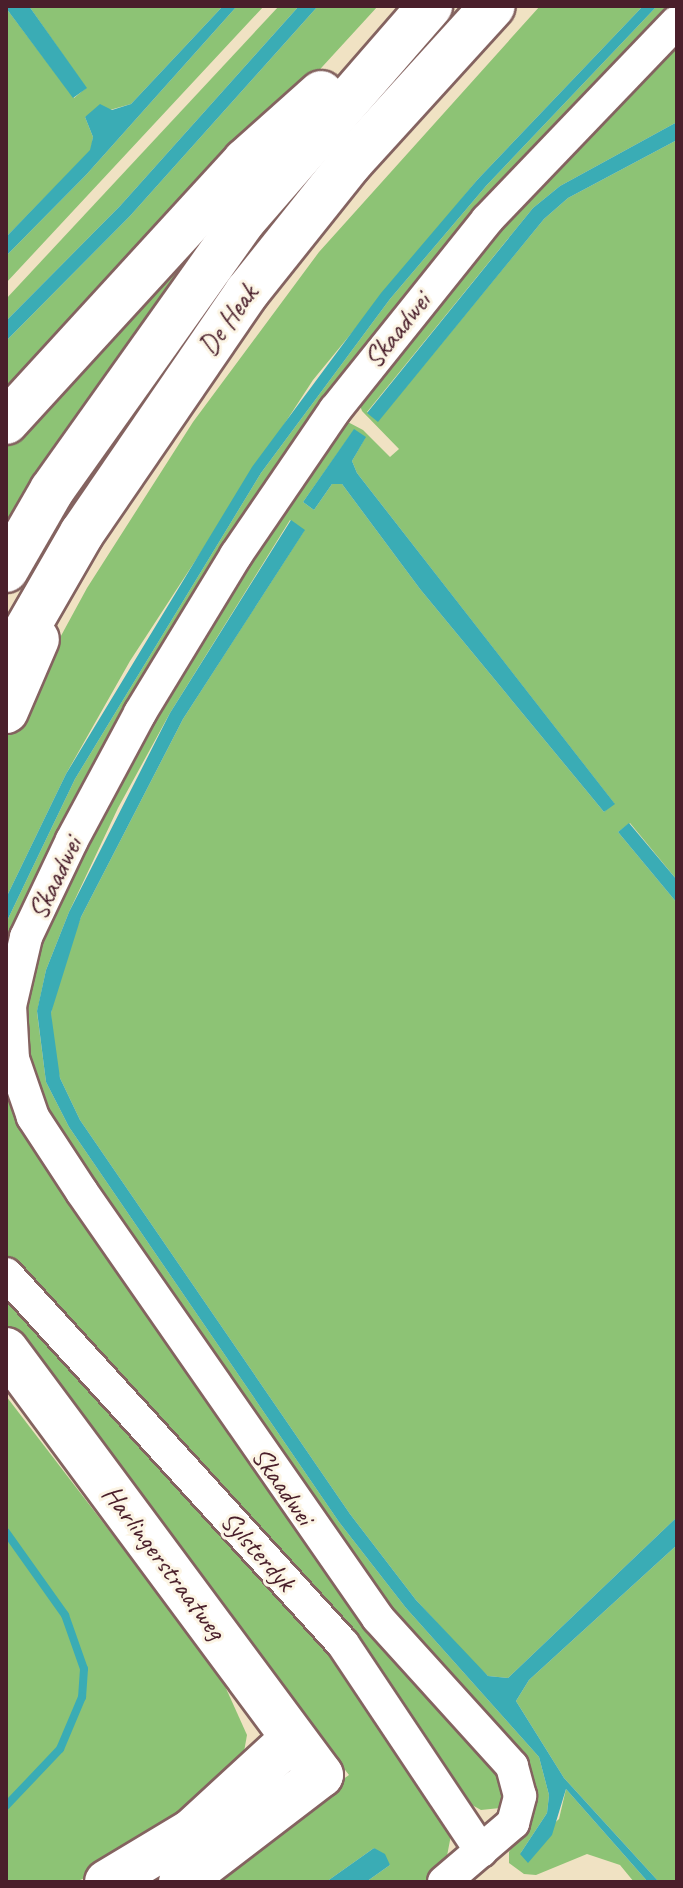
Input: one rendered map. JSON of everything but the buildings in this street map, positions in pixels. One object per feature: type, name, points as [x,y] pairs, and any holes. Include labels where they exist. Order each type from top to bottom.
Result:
[{"type":"main road","points":[[6,422],[245,161],[419,6]]},
{"type":"main road","name":"De Heak","points":[[6,570],[52,490],[244,220],[430,6]]},
{"type":"main road","name":"De Heak","points":[[6,665],[82,533],[247,292],[350,163],[493,6]]},
{"type":"main road","points":[[6,711],[82,533]]},
{"type":"main road","name":"Harlingerstraatweg","points":[[6,1350],[321,1775],[181,1882]]},
{"type":"main road","points":[[107,1882],[192,1831],[293,1738]]},
{"type":"street","name":"Skaadwei","points":[[481,1851],[513,1823],[519,1810],[519,1782],[512,1766],[378,1618],[41,1129],[13,1059],[10,1006],[26,937],[72,840],[140,713],[236,555],[391,336],[526,178],[677,22]]},
{"type":"street","name":"Sylsterdyk","points":[[6,1274],[343,1644],[481,1851]]},
{"type":"street","points":[[444,1882],[481,1851]]},
{"type":"green space","points":[[29,6],[223,6],[131,104],[85,117],[93,137],[91,150],[6,237],[6,8],[74,98],[86,88]]},
{"type":"green space","points":[[237,6],[264,6],[6,283],[6,256],[86,175]]},
{"type":"green space","points":[[279,6],[299,6],[120,206],[6,321],[6,299]]},
{"type":"green space","points":[[318,6],[378,6],[6,412],[6,341],[130,216]]},
{"type":"green space","points":[[540,6],[643,6],[478,179],[313,380],[130,661],[66,774],[6,898],[6,737],[87,588],[193,422],[319,252]]},
{"type":"green space","points":[[657,6],[673,6],[392,316],[6,963],[6,923],[75,779],[261,473],[390,299],[486,186]]},
{"type":"green space","points":[[677,38],[677,122],[560,186],[533,208],[367,412],[378,421],[544,219],[568,198],[677,140],[677,880],[630,823],[618,832],[677,903],[677,1517],[508,1678],[488,1676],[475,1664],[416,1600],[350,1514],[80,1120],[60,1078],[52,1046],[51,1013],[59,973],[81,917],[183,719],[304,531],[290,520],[170,713],[118,808],[69,912],[46,970],[37,1012],[46,1082],[69,1127],[339,1522],[406,1608],[539,1757],[549,1795],[547,1813],[520,1854],[559,1819],[566,1789],[648,1882],[634,1882],[620,1865],[587,1854],[536,1875],[524,1874],[509,1863],[509,1852],[534,1812],[532,1784],[427,1660],[184,1319],[39,1094],[25,1046],[25,999],[39,942],[101,810],[215,610],[344,420],[363,430],[390,457],[399,449],[362,411],[358,400],[496,227]],"holes":[[[354,430],[365,438],[352,461],[357,473],[614,803],[604,812],[420,589],[342,484],[332,484],[314,510],[303,502]]]},
{"type":"green space","points":[[254,168],[113,364],[6,530],[6,441]]},
{"type":"green space","points":[[6,1079],[23,1125],[298,1531],[331,1577],[505,1780],[500,1808],[481,1810],[463,1800],[6,1256]]},
{"type":"green space","points":[[6,1300],[346,1668],[451,1835],[447,1856],[426,1882],[366,1882],[390,1865],[374,1848],[326,1882],[200,1882],[349,1775],[6,1331]]},
{"type":"green space","points":[[6,1396],[220,1675],[247,1735],[242,1763],[118,1865],[75,1882],[6,1882]]},
{"type":"green space","points":[[677,1545],[677,1882],[659,1882],[564,1778],[516,1701],[529,1680]]},
{"type":"water","points":[[29,6],[87,88],[73,98],[6,8]]},
{"type":"water","points":[[223,6],[237,6],[86,175],[6,256],[6,237],[90,150],[93,137],[85,117],[100,104],[112,110],[131,104]]},
{"type":"water","points":[[299,6],[318,6],[130,216],[6,341],[6,321],[120,206]]},
{"type":"water","points":[[643,6],[657,6],[486,186],[390,299],[261,473],[75,779],[6,923],[6,898],[66,774],[252,467],[381,293],[478,179]]},
{"type":"water","points":[[677,122],[677,140],[568,198],[544,219],[378,422],[367,413],[533,208],[560,186]]},
{"type":"water","points":[[354,429],[366,437],[352,461],[357,473],[615,804],[604,812],[420,589],[342,484],[332,484],[314,510],[303,502]]},
{"type":"water","points":[[291,520],[305,530],[183,719],[81,917],[51,1013],[60,1078],[80,1120],[350,1514],[416,1600],[488,1676],[508,1678],[677,1517],[677,1545],[529,1680],[516,1701],[564,1778],[659,1882],[648,1882],[566,1789],[552,1835],[528,1863],[520,1854],[547,1813],[549,1795],[539,1757],[406,1608],[339,1522],[69,1127],[46,1082],[37,1011],[46,970],[69,912],[170,713]]},
{"type":"water","points":[[629,823],[677,880],[677,903],[618,832]]},
{"type":"water","points":[[374,1848],[385,1854],[390,1865],[366,1882],[326,1882]]},
{"type":"waterway","points":[[6,1532],[65,1615],[84,1669],[82,1697],[60,1749],[6,1806]]}]
